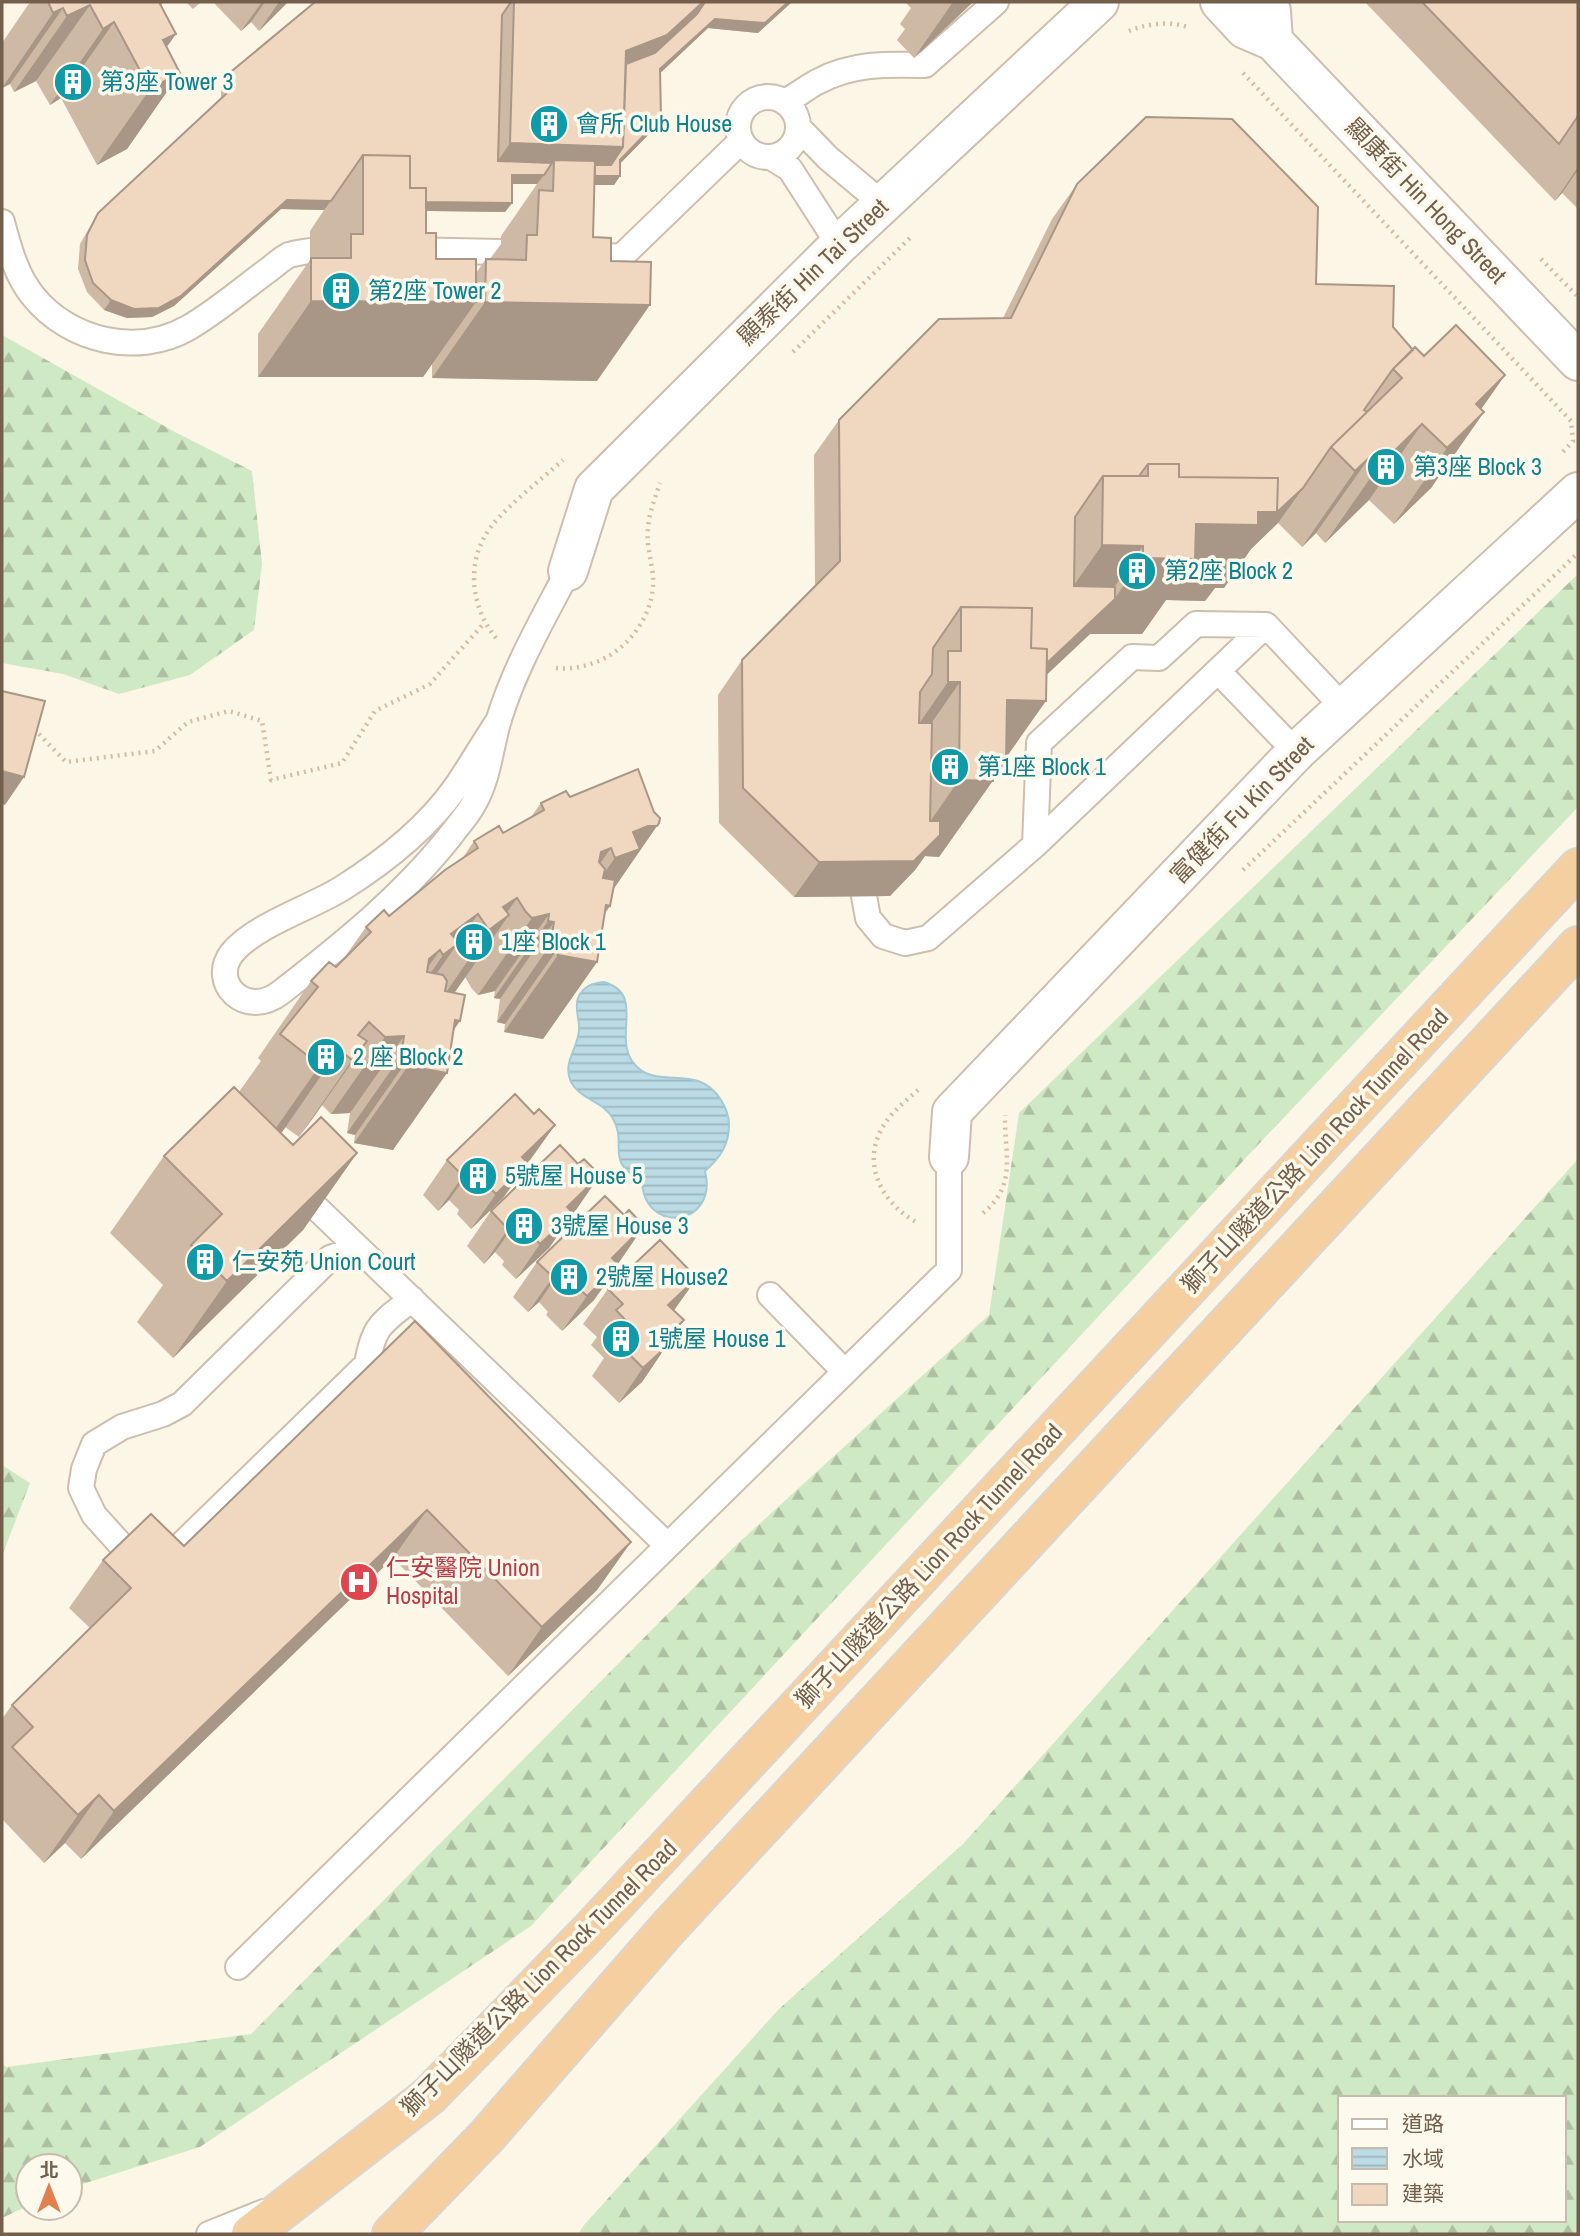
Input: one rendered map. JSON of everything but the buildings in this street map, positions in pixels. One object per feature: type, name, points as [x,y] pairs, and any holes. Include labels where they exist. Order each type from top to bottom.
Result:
[{"type":"highway","name":"獅子山隧道公路 Lion Rock Tunnel Road","points":[[251,2234],[429,2096],[588,1933],[1578,868]]},
{"type":"highway","points":[[392,2234],[428,2200],[487,2136],[668,1927],[1578,946]]},
{"type":"highway","points":[[411,2234],[428,2200]]},
{"type":"street","name":"顯泰街 Hin Tai Street","points":[[568,571],[594,489],[839,245],[1100,2]]},
{"type":"street","name":"顯康街 Hin Hong Street","points":[[1220,2],[1245,29],[1273,41],[1578,361]]},
{"type":"street","points":[[1266,2],[1271,10],[1273,41]]},
{"type":"street","name":"富健街 Fu Kin Street","points":[[949,1157],[953,1112],[1296,752],[1578,492]]},
{"type":"lane","points":[[785,102],[815,83],[855,67],[877,64],[925,65],[996,2]]},
{"type":"lane","points":[[839,245],[790,169],[771,157],[753,154],[741,141],[738,122],[748,104],[766,97],[785,102],[792,109],[799,128],[828,159],[883,204]]},
{"type":"lane","points":[[771,157],[788,150],[799,128]]},
{"type":"lane","points":[[555,253],[621,257],[741,141]]},
{"type":"lane","points":[[2,222],[19,274],[32,295],[49,313],[69,327],[92,337],[116,342],[141,343],[165,338],[187,328],[288,256],[310,251]]},
{"type":"lane","points":[[383,250],[501,251]]},
{"type":"lane","points":[[499,720],[454,789],[421,827],[382,861],[340,890],[272,924],[232,954],[226,967],[226,980],[233,992],[243,1001],[270,1001],[374,916],[434,856],[473,806],[489,771],[499,720],[522,659],[568,571]]},
{"type":"lane","points":[[1035,845],[1039,743],[1132,657],[1159,658],[1196,624],[1266,625],[1344,708]]},
{"type":"lane","points":[[864,896],[868,918],[883,936],[905,943],[928,938],[1035,845],[1266,625]]},
{"type":"lane","points":[[1218,671],[1296,752]]},
{"type":"lane","points":[[238,1968],[949,1270],[949,1157]]},
{"type":"lane","points":[[302,1194],[667,1545]]},
{"type":"lane","points":[[358,1248],[330,1258],[181,1404],[163,1414],[122,1427],[94,1444],[84,1469],[81,1488],[94,1515],[121,1545],[140,1555],[160,1558],[179,1547],[366,1364],[378,1325],[412,1299]]},
{"type":"lane","points":[[770,1295],[845,1372]]},
{"type":"lane","points":[[209,2234],[294,2200]]},
{"type":"path","points":[[1182,24],[1192,30]]},
{"type":"path","points":[[1241,71],[1571,421],[1573,441]]},
{"type":"path","points":[[33,728],[66,762],[155,751],[188,722],[229,711],[262,721],[271,780],[342,763],[375,711],[430,684],[485,622]]},
{"type":"green space","points":[[2,335],[175,432],[252,471],[262,564],[254,630],[190,675],[119,694],[63,674],[2,663]]},
{"type":"green space","points":[[1578,574],[1578,807],[1256,1147],[531,1926],[200,2147],[84,2184],[84,2152],[14,2152],[14,2212],[2,2218],[2,2062],[6,2067],[251,2034],[734,1547],[989,1315],[1019,1113]]},
{"type":"green space","points":[[1578,1159],[1578,2233],[578,2234],[779,2009],[963,1844]]},
{"type":"green space","points":[[2,1465],[30,1483],[2,1556]]},
{"type":"water","points":[[604,982],[616,988],[623,996],[627,1016],[627,1050],[641,1071],[700,1082],[711,1088],[726,1109],[729,1132],[719,1156],[705,1171],[706,1190],[701,1204],[691,1213],[679,1218],[666,1217],[654,1210],[646,1198],[642,1180],[623,1166],[617,1127],[612,1117],[571,1082],[568,1068],[579,1030],[578,998],[589,986]]},
{"type":"place","name":"第3座 Tower 3","points":[[73,82]]},
{"type":"place","name":"會所 Club House","points":[[549,124]]},
{"type":"place","name":"第2座 Tower 2","points":[[341,291]]},
{"type":"place","name":"第3座 Block 3","points":[[1386,467]]},
{"type":"place","name":"第2座 Block 2","points":[[1137,571]]},
{"type":"place","name":"第1座 Block 1","points":[[950,767]]},
{"type":"place","name":"1座 Block 1","points":[[474,942]]},
{"type":"place","name":"2 座 Block 2","points":[[326,1057]]},
{"type":"place","name":"5號屋 House 5","points":[[478,1176]]},
{"type":"place","name":"3號屋 House 3","points":[[524,1226]]},
{"type":"place","name":"仁安苑 Union Court","points":[[205,1262]]},
{"type":"place","name":"2號屋 House2","points":[[569,1277]]},
{"type":"place","name":"1號屋 House 1","points":[[621,1339]]},
{"type":"place","name":"仁安醫院 Union Hospital","points":[[359,1582]]}]
